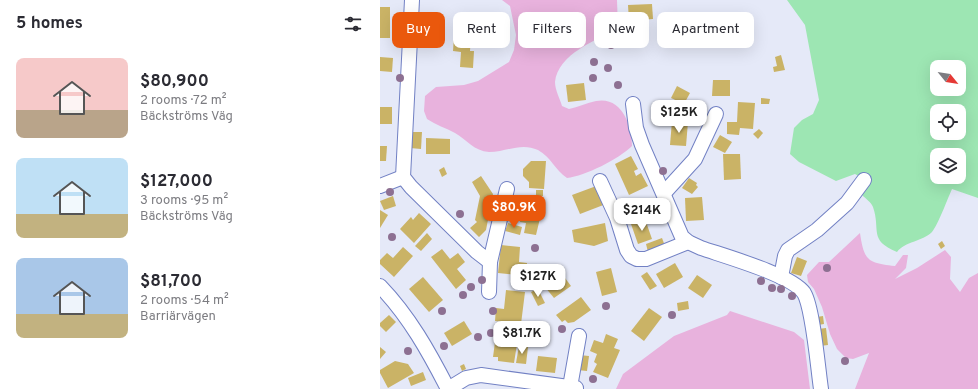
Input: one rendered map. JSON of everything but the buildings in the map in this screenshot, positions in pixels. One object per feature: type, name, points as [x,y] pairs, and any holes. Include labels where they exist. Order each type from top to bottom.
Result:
[{"type":"street","points":[[412,0],[403,178],[477,252],[490,262]]},
{"type":"street","points":[[633,104],[638,134],[664,193],[676,227],[682,237],[688,242],[781,277],[795,284],[803,292],[807,300],[821,389]]},
{"type":"street","points":[[664,193],[695,159],[716,114]]},
{"type":"street","points":[[380,186],[403,178]]},
{"type":"street","points":[[781,277],[784,256],[788,250],[817,230],[847,203],[864,180]]},
{"type":"street","points":[[600,181],[617,218],[627,250],[631,256],[637,259],[646,259],[688,242]]},
{"type":"street","points":[[489,292],[490,262],[507,189]]},
{"type":"street","points":[[380,286],[392,299],[418,334],[448,389],[466,378],[481,375],[574,388],[579,336]]},
{"type":"shaded area","points":[[502,0],[617,0],[617,12],[594,12],[594,41],[586,45],[586,12],[518,12],[518,48],[581,48],[563,63],[558,72],[555,85],[562,106],[569,109],[596,101],[613,103],[624,114],[632,138],[632,146],[619,156],[592,170],[567,178],[546,156],[538,150],[520,147],[496,152],[479,150],[455,133],[427,119],[424,111],[425,96],[436,87],[464,85],[478,81],[509,62],[514,50],[516,35],[510,6]]},
{"type":"shaded area","points":[[787,0],[978,0],[978,198],[952,189],[935,228],[928,235],[900,248],[897,252],[888,248],[882,243],[877,234],[873,207],[862,195],[869,182],[855,174],[836,181],[799,162],[790,154],[794,128],[802,120],[813,114],[819,100],[805,25]]},
{"type":"shaded area","points":[[860,233],[863,250],[873,262],[895,266],[903,255],[908,255],[906,268],[895,279],[917,268],[945,250],[951,257],[950,279],[960,292],[969,278],[978,273],[978,389],[855,389],[869,353],[853,359],[846,358],[837,349],[830,334],[822,307],[814,289],[808,282],[807,275],[819,262],[829,262]]},
{"type":"shaded area","points":[[730,311],[794,332],[804,340],[810,389],[616,389],[623,374],[674,336],[727,315]]}]
